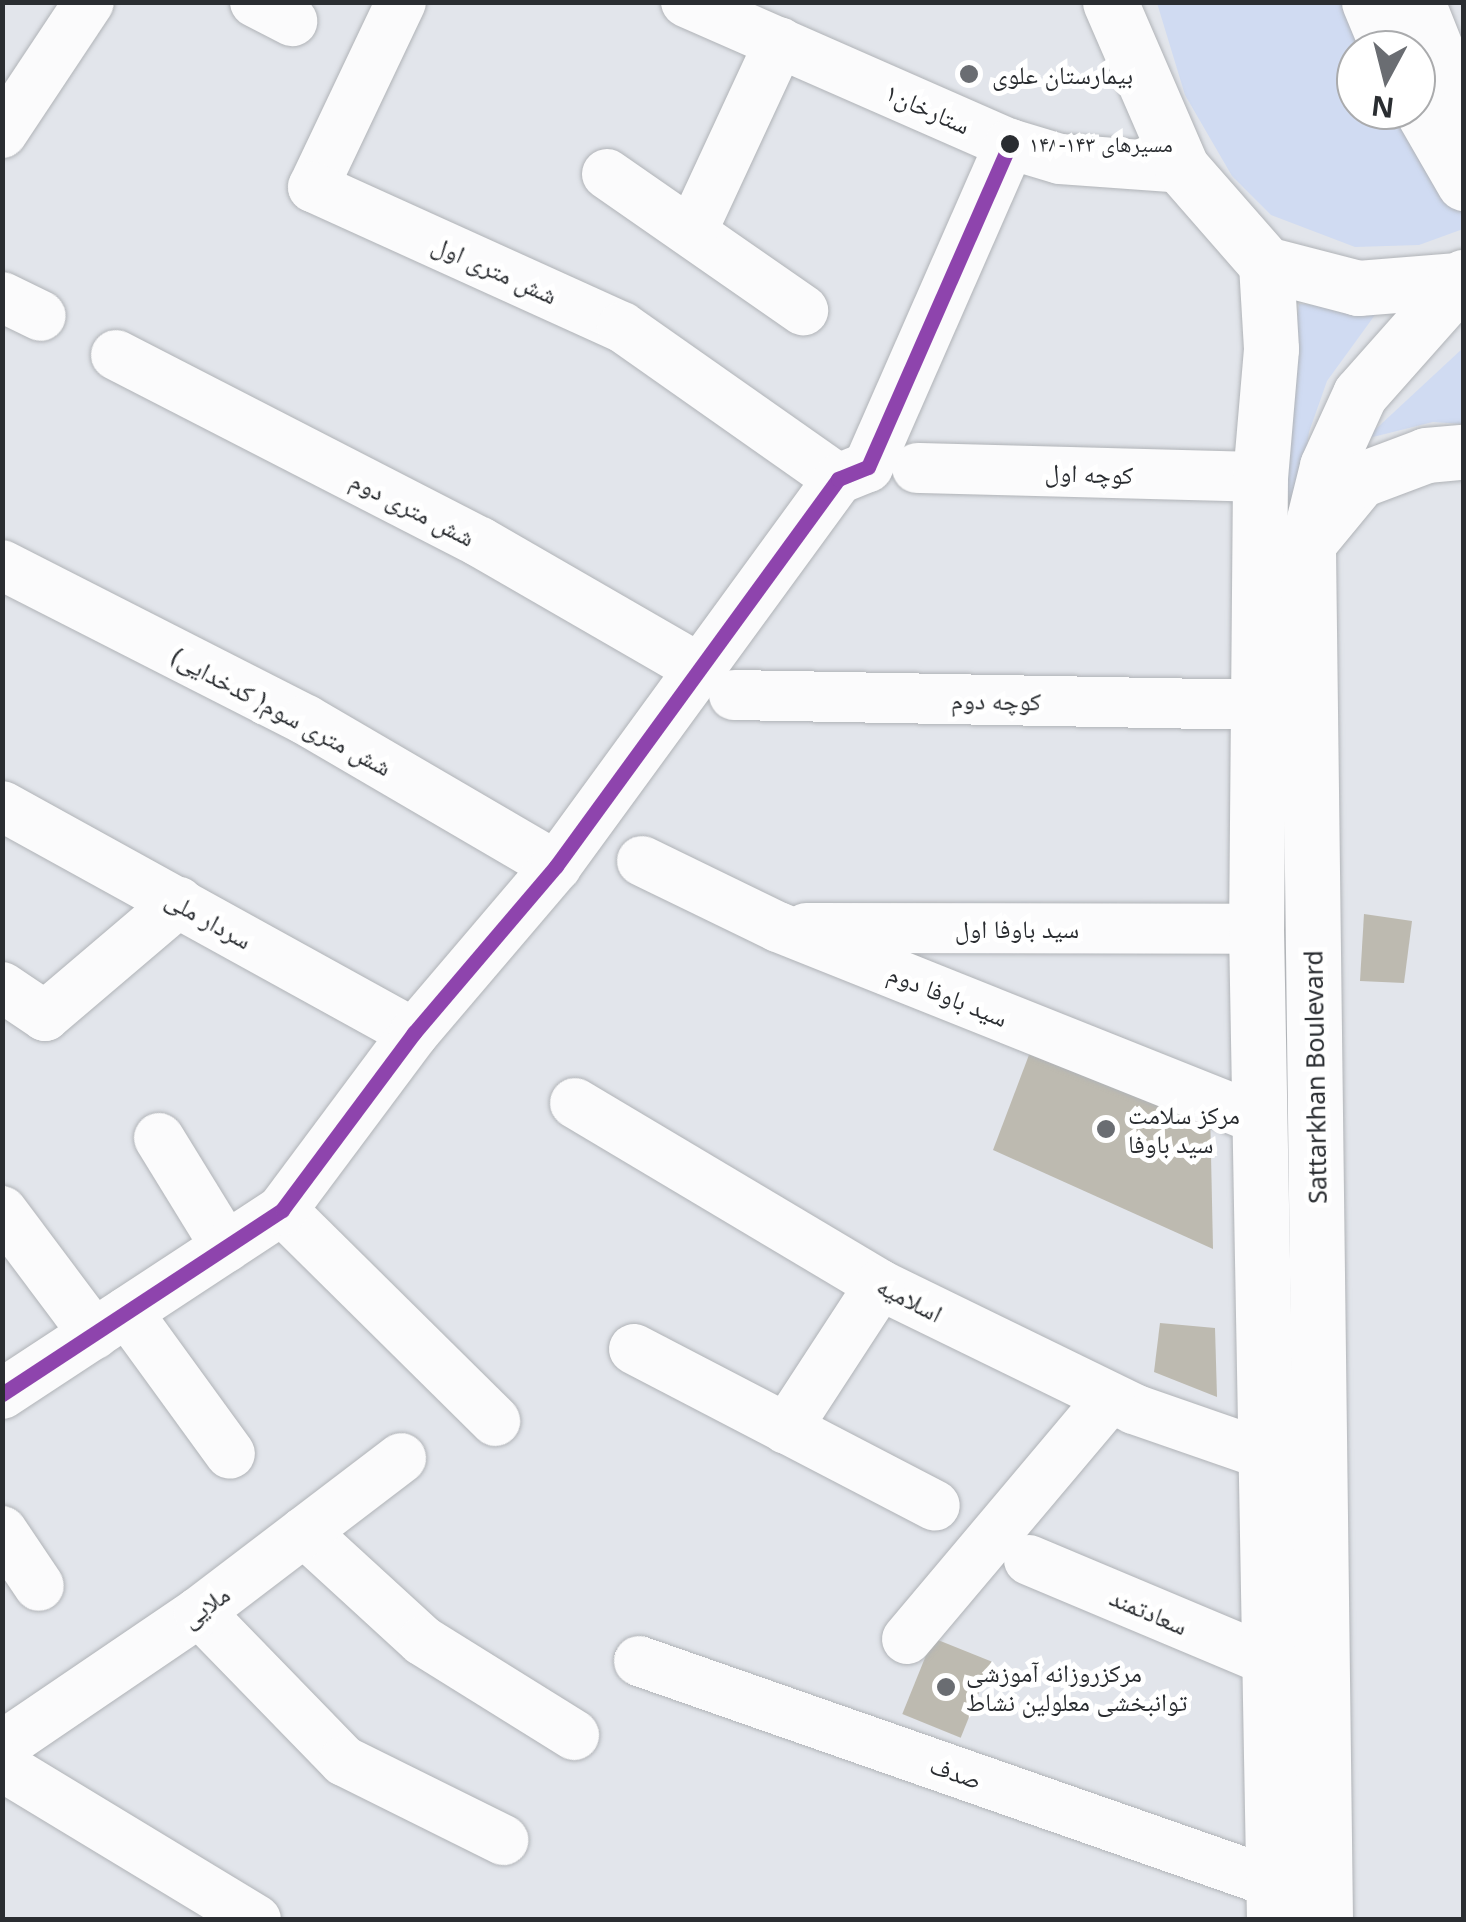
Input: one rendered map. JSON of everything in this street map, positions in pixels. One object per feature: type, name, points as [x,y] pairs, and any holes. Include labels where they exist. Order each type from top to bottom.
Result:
[{"type":"main road","points":[[1110,2],[1182,168],[1266,264],[1358,288],[1461,279]]},
{"type":"main road","points":[[1369,2],[1381,30]]},
{"type":"main road","points":[[1417,2],[1464,120]]},
{"type":"main road","points":[[1433,130],[1464,183]]},
{"type":"main road","points":[[1266,264],[1271,349],[1260,478],[1256,928],[1274,1901]]},
{"type":"main road","name":"Sattarkhan Boulevard","points":[[1326,1920],[1308,543],[1327,466],[1360,394],[1461,279]]},
{"type":"main road","points":[[1308,543],[1360,480],[1426,455],[1464,452]]},
{"type":"street","points":[[3,132],[89,2]]},
{"type":"street","name":"شش متری اول","points":[[401,2],[313,186],[622,327],[838,478]]},
{"type":"street","name":"ستارخان۱","points":[[686,2],[1010,144],[1060,159],[1182,168]]},
{"type":"street","points":[[693,228],[780,42]]},
{"type":"street","points":[[2,1394],[282,1210],[414,1032],[719,683],[838,478],[868,467],[1010,144]]},
{"type":"street","points":[[608,174],[693,228],[804,310]]},
{"type":"street","name":"شش متری دوم","points":[[116,356],[480,542],[719,683]]},
{"type":"street","name":"کوچه اول","points":[[918,468],[1260,478]]},
{"type":"street","name":"(کدخدایی )شش متری سوم","points":[[2,565],[306,720],[556,866]]},
{"type":"street","name":"کوچه دوم","points":[[719,683],[1258,705]]},
{"type":"street","name":"سردار ملی","points":[[2,806],[414,1032]]},
{"type":"street","name":"سید باوفا دوم","points":[[642,861],[778,928],[1258,1119]]},
{"type":"street","points":[[2,987],[45,1016],[179,902]]},
{"type":"street","name":"سید باوفا اول","points":[[778,928],[1256,928]]},
{"type":"street","name":"اسلامیه","points":[[574,1103],[880,1285],[1110,1398],[1266,1455]]},
{"type":"street","points":[[160,1138],[226,1247]]},
{"type":"street","points":[[2,1210],[230,1454]]},
{"type":"street","points":[[282,1210],[495,1420]]},
{"type":"street","points":[[786,1429],[880,1285]]},
{"type":"street","points":[[634,1349],[935,1506]]},
{"type":"street","points":[[907,1639],[1110,1398]]},
{"type":"street","name":"ملایی","points":[[2,1746],[199,1612],[401,1458]]},
{"type":"street","points":[[2,1531],[38,1586]]},
{"type":"street","points":[[304,1532],[423,1641],[574,1735]]},
{"type":"street","name":"سعادتمند","points":[[1029,1560],[1268,1661]]},
{"type":"street","points":[[199,1612],[344,1761],[503,1840]]},
{"type":"street","name":"صدف","points":[[639,1660],[1274,1901]]},
{"type":"street","points":[[2,1766],[256,1920]]},
{"type":"shaded area","points":[[1157,3],[1356,3],[1367,30],[1336,30],[1336,130],[1415,130],[1463,216],[1463,229],[1419,245],[1355,247],[1271,215],[1232,176],[1185,95]]},
{"type":"shaded area","points":[[1299,304],[1380,308],[1327,381],[1309,432],[1290,575],[1277,576],[1285,419]]},
{"type":"shaded area","points":[[1463,348],[1463,424],[1433,422],[1365,439]]},
{"type":"building","points":[[1364,914],[1412,921],[1404,983],[1360,981]]},
{"type":"building","name":"مرکز سلامت سید باوفا","points":[[1035,1039],[1210,1108],[1213,1249],[993,1150]]},
{"type":"building","points":[[1160,1323],[1215,1328],[1217,1397],[1154,1372]]},
{"type":"building","name":"مرکزروزانه آموزشی توانبخشی معلولین نشاط","points":[[933,1638],[991,1662],[961,1738],[902,1714]]},
{"type":"transit line","points":[[2,1394],[282,1210],[414,1033],[556,866],[838,479],[868,467],[1010,144]]},
{"type":"place","name":"بیمارستان علوی","points":[[969,74]]},
{"type":"place","name":"مسیرهای ۱۴۳-۱۴۸","points":[[1010,144]]},
{"type":"place","name":"مرکز سلامت سید باوفا","points":[[1106,1129]]},
{"type":"place","name":"مرکزروزانه آموزشی توانبخشی معلولین نشاط","points":[[946,1687]]}]
